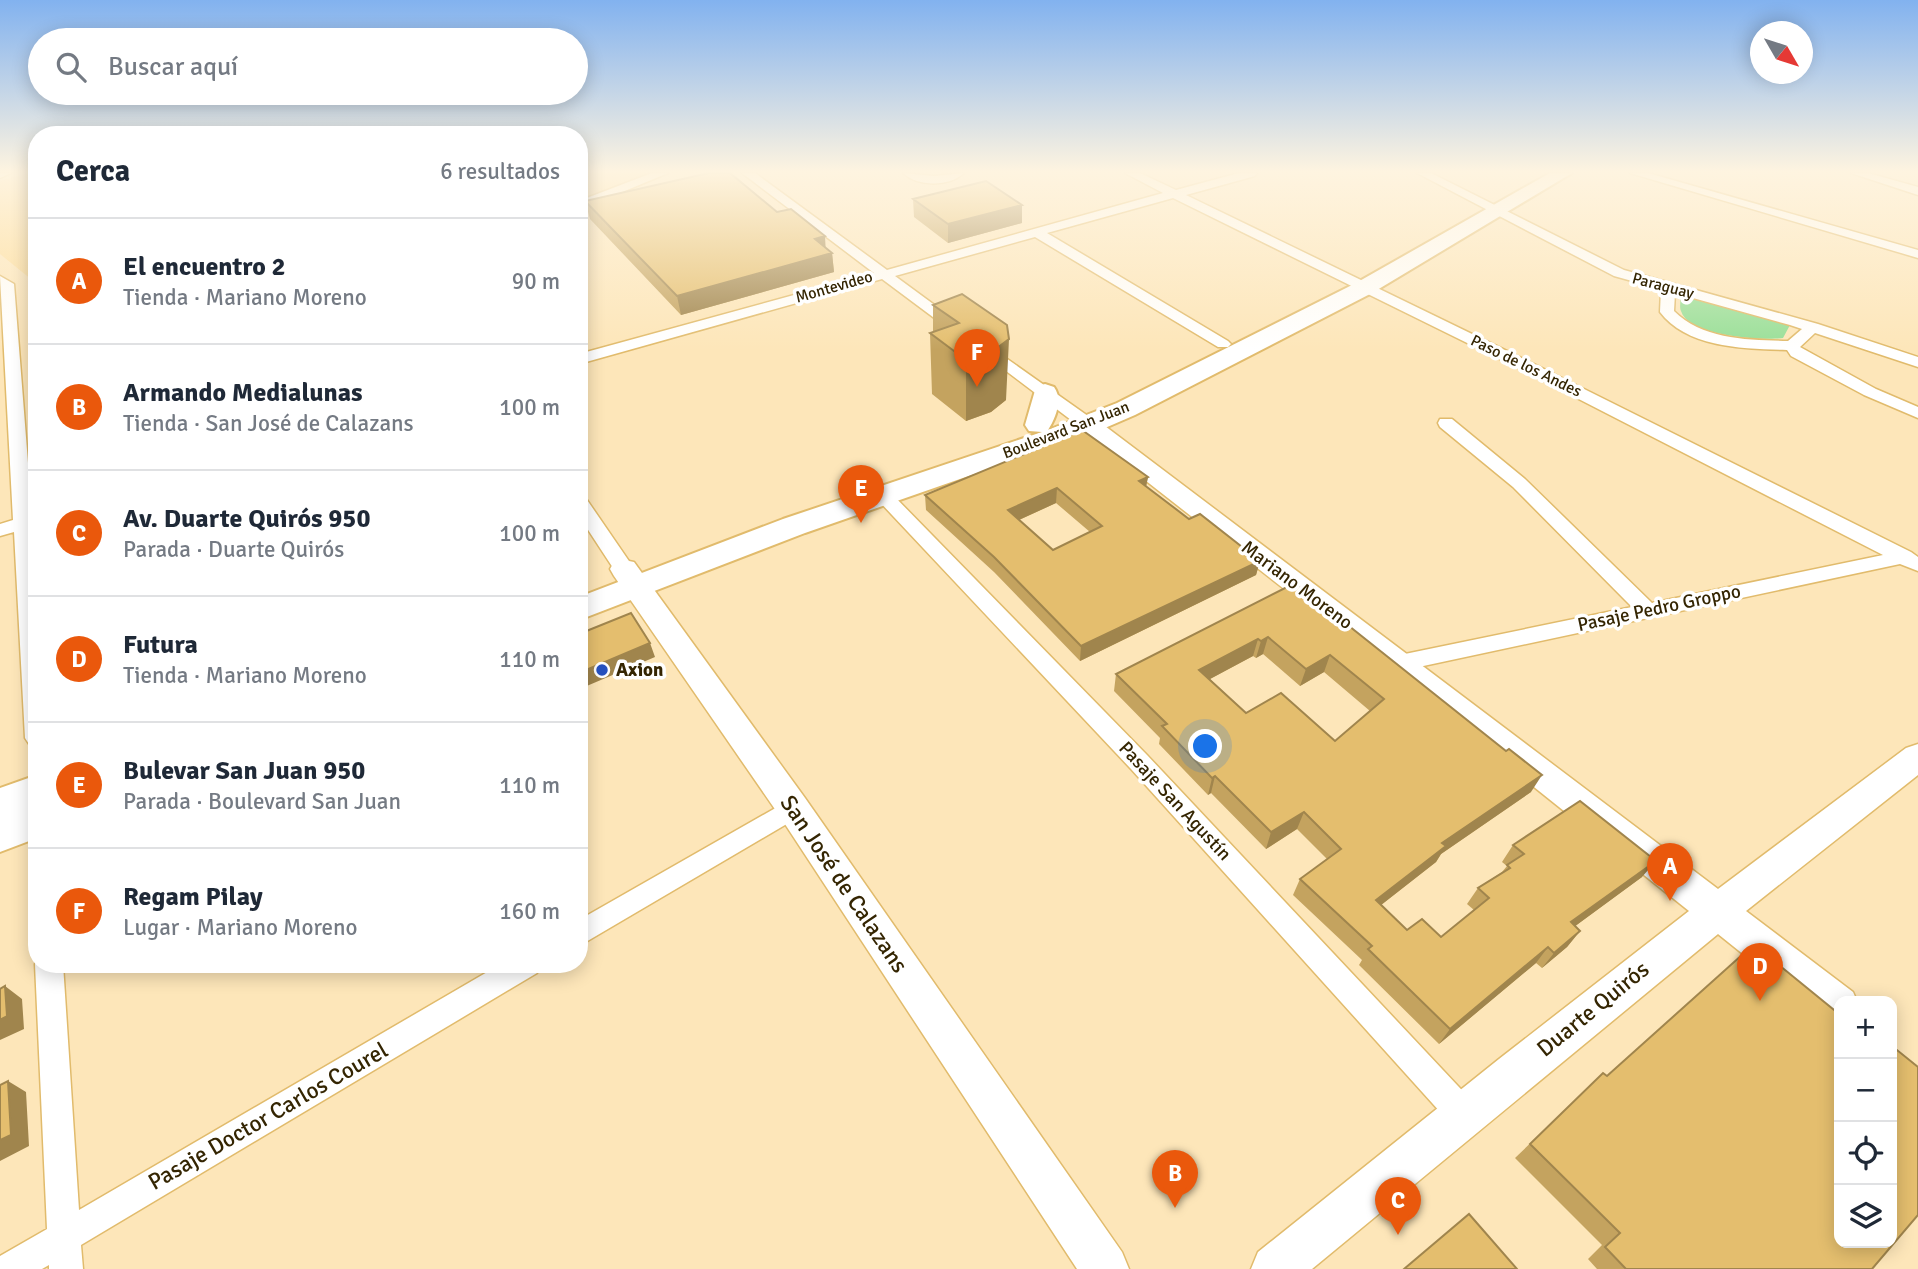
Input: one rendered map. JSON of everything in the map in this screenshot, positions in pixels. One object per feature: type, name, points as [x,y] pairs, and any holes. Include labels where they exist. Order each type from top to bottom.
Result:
[{"type":"main road","name":"Boulevard San Juan","points":[[588,604],[630,578],[841,491],[1038,425],[1126,409],[1446,232]]},
{"type":"main road","name":"Boulevard San Juan","points":[[588,585],[630,578],[883,495],[1081,419],[1110,399],[1355,284]]},
{"type":"main road","points":[[1038,425],[1044,409],[1045,392]]},
{"type":"main road","points":[[0,804],[28,793]]},
{"type":"main road","points":[[0,835],[28,824]]},
{"type":"street","name":"Mariano Moreno","points":[[828,232],[1081,419],[1400,663],[1834,1002]]},
{"type":"street","name":"Montevideo","points":[[588,356],[1033,232]]},
{"type":"street","points":[[1034,232],[1223,344]]},
{"type":"street","name":"Paso de los Andes","points":[[1249,232],[1532,369],[1912,560]]},
{"type":"street","name":"Paraguay","points":[[1537,232],[1619,274],[1812,327],[1918,362]]},
{"type":"street","points":[[1842,232],[1918,254]]},
{"type":"street","points":[[2,280],[7,284],[28,500]]},
{"type":"street","points":[[1668,288],[1667,312],[1683,325],[1731,341],[1792,346],[1812,327]]},
{"type":"street","points":[[1792,346],[1796,353],[1918,413]]},
{"type":"street","points":[[1446,423],[1519,483],[1647,610]]},
{"type":"street","name":"Pasaje San Agustín","points":[[883,495],[1139,762],[1462,1113]]},
{"type":"street","name":"San José de Calazans","points":[[588,514],[630,578],[793,808],[1105,1269]]},
{"type":"street","points":[[0,530],[28,522]]},
{"type":"street","name":"Pasaje Pedro Groppo","points":[[1400,663],[1647,610],[1912,560]]},
{"type":"street","name":"Duarte Quirós","points":[[1275,1269],[1462,1113],[1716,910],[1918,757]]},
{"type":"street","points":[[588,929],[793,808]]},
{"type":"street","points":[[49,973],[66,1269]]},
{"type":"street","name":"Pasaje Doctor Carlos Courel","points":[[10,1269],[512,973]]},
{"type":"shaded area","points":[[0,232],[28,232],[28,277],[0,254]]},
{"type":"green space","points":[[1681,295],[1790,325],[1783,338],[1759,339],[1711,331],[1687,319],[1680,309]]},
{"type":"building","points":[[615,232],[820,232],[825,236],[815,239],[832,253],[677,296]]},
{"type":"building","points":[[962,294],[1007,325],[1009,339],[993,351],[966,360],[930,333],[959,323],[933,305]]},
{"type":"building","points":[[1082,430],[1148,477],[1139,481],[1189,519],[1200,514],[1260,561],[1081,646],[994,557],[925,495]],"holes":[[[1057,488],[1102,526],[1053,550],[1008,510]]]},
{"type":"building","points":[[1295,583],[1506,751],[1509,749],[1542,775],[1442,843],[1446,846],[1376,900],[1407,930],[1422,919],[1441,937],[1489,898],[1478,888],[1510,868],[1507,865],[1524,854],[1513,845],[1580,801],[1656,861],[1571,922],[1580,931],[1554,953],[1548,947],[1450,1029],[1368,949],[1372,946],[1300,879],[1341,849],[1304,812],[1271,832],[1215,776],[1212,778],[1162,726],[1167,724],[1116,674]],"holes":[[[1268,637],[1306,669],[1330,655],[1384,699],[1335,741],[1281,693],[1246,713],[1199,670],[1258,639],[1261,641]]]},
{"type":"building","points":[[631,613],[650,643],[588,669],[588,630]]},
{"type":"building","points":[[1743,954],[1769,957],[1834,1010],[1834,1248],[1890,1248],[1872,1269],[1626,1269],[1605,1247],[1620,1233],[1530,1144],[1603,1073],[1607,1076]]},
{"type":"building","points":[[5,986],[7,1016],[0,1020],[0,989]]},
{"type":"building","points":[[1897,1050],[1918,1067],[1918,1215],[1897,1240]]},
{"type":"building","points":[[8,1081],[11,1135],[0,1140],[0,1085]]},
{"type":"building","points":[[1469,1214],[1517,1269],[1404,1269]]},
{"type":"place","name":"Regam Pilay","points":[[977,387]]},
{"type":"place","name":"Bulevar San Juan 950","points":[[861,523]]},
{"type":"place","name":"Axion","points":[[602,670]]},
{"type":"place","name":"El encuentro 2","points":[[1670,901]]},
{"type":"place","name":"Futura","points":[[1760,1001]]},
{"type":"place","name":"Armando Medialunas","points":[[1175,1208]]},
{"type":"place","name":"Av. Duarte Quirós 950","points":[[1398,1235]]}]
